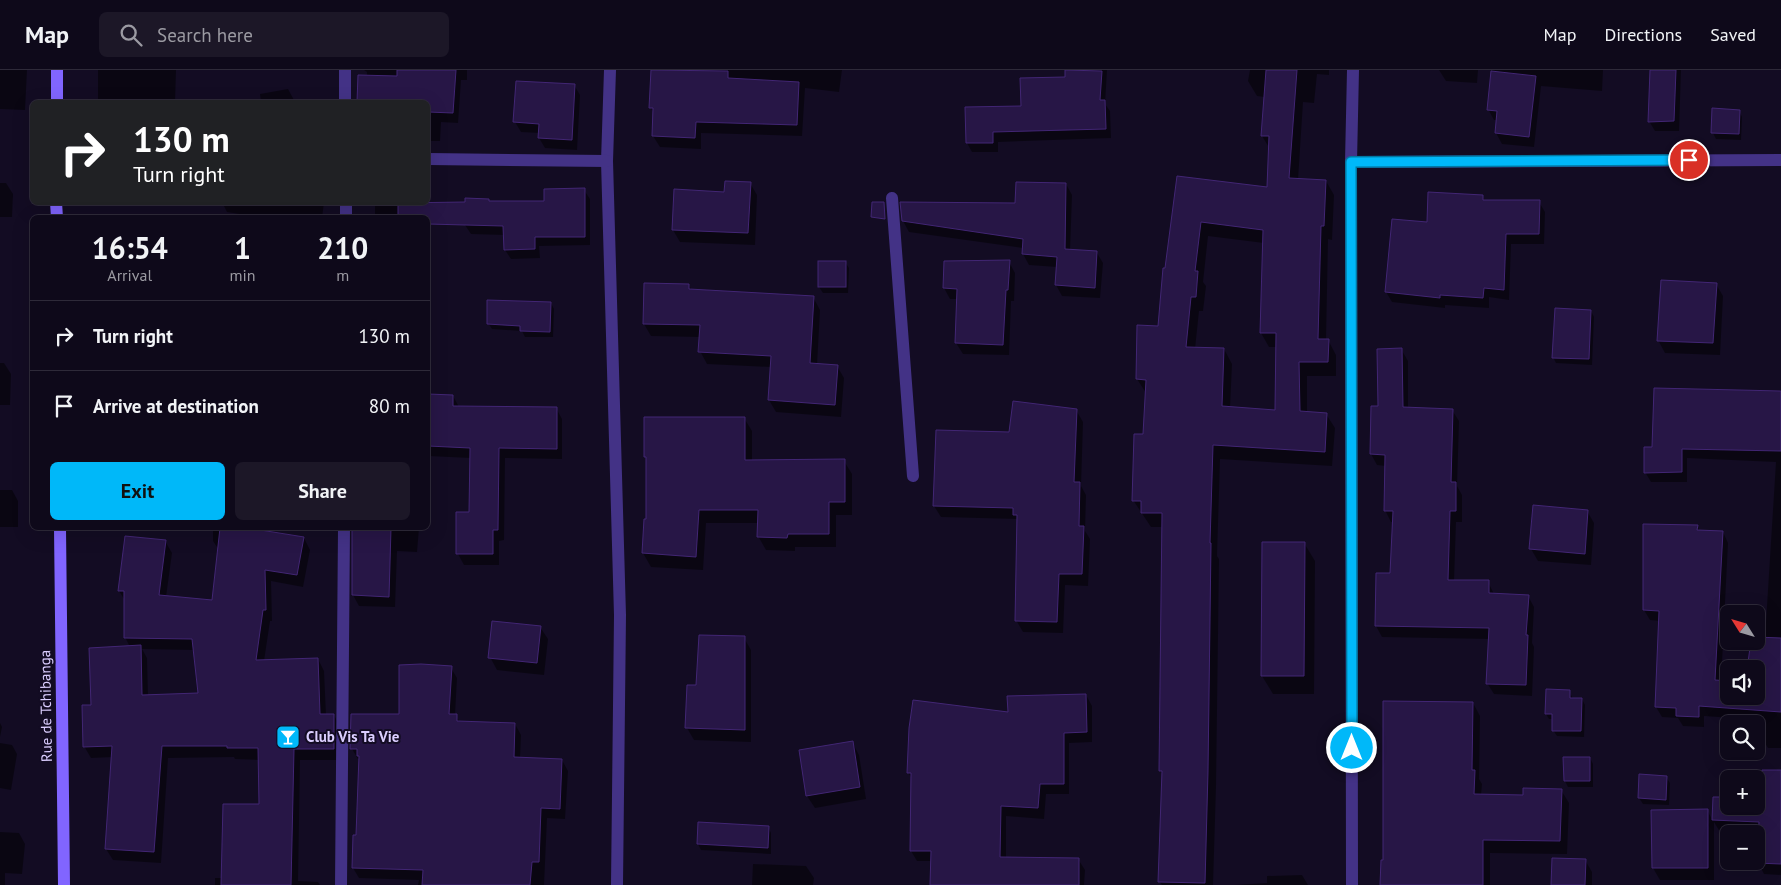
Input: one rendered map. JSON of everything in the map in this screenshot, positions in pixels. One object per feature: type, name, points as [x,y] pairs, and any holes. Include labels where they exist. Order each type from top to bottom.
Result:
[{"type":"street","points":[[57,70],[57,100]]},
{"type":"street","points":[[345,70],[346,100]]},
{"type":"street","points":[[610,70],[607,161],[620,615],[617,885]]},
{"type":"street","points":[[1352,70],[1352,885]]},
{"type":"street","points":[[430,159],[607,161]]},
{"type":"street","points":[[1351,162],[1781,160]]},
{"type":"street","points":[[892,198],[912,476]]},
{"type":"street","name":"Rue de Tchibanga","points":[[60,530],[64,885]]},
{"type":"street","points":[[342,885],[344,530]]},
{"type":"building","points":[[397,70],[456,70],[453,113],[430,112],[430,100],[357,100],[358,75],[397,76]]},
{"type":"building","points":[[651,70],[728,71],[728,78],[799,82],[797,125],[696,122],[695,138],[652,136],[653,108],[649,108]]},
{"type":"building","points":[[1065,70],[1102,71],[1100,100],[1105,100],[1106,129],[993,132],[993,143],[966,143],[965,107],[1021,106],[1020,78],[1065,77]]},
{"type":"building","points":[[1266,70],[1297,70],[1289,178],[1326,180],[1324,226],[1321,226],[1318,339],[1329,339],[1328,362],[1299,362],[1300,411],[1327,413],[1325,452],[1213,445],[1205,883],[1158,882],[1162,771],[1159,771],[1162,513],[1141,513],[1141,501],[1132,501],[1134,434],[1143,434],[1146,380],[1136,379],[1137,325],[1158,326],[1163,268],[1165,268],[1177,176],[1267,187],[1269,136],[1261,136]],"holes":[[[1201,222],[1263,230],[1260,333],[1276,333],[1275,410],[1222,406],[1224,348],[1186,347],[1191,297],[1196,297],[1198,271],[1195,271]]]},
{"type":"building","points":[[1650,70],[1676,70],[1674,121],[1648,122]]},
{"type":"building","points":[[1491,71],[1536,76],[1529,137],[1495,133],[1497,111],[1487,110]]},
{"type":"building","points":[[516,81],[575,84],[572,140],[538,138],[539,124],[513,122]]},
{"type":"building","points":[[1712,108],[1740,110],[1739,134],[1711,133]]},
{"type":"building","points":[[725,181],[751,182],[748,233],[672,230],[674,189],[724,192]]},
{"type":"building","points":[[1016,182],[1066,183],[1065,249],[1097,251],[1095,288],[1055,285],[1057,257],[1022,254],[1023,239],[902,221],[900,202],[1015,203]]},
{"type":"building","points":[[585,188],[585,237],[535,237],[535,249],[504,250],[503,226],[430,224],[430,215],[398,215],[398,205],[465,202],[465,198],[489,199],[489,201],[544,201],[544,189]]},
{"type":"building","points":[[1428,192],[1483,195],[1483,200],[1540,200],[1539,234],[1506,234],[1504,290],[1484,288],[1483,298],[1440,295],[1440,298],[1385,292],[1392,219],[1427,222]]},
{"type":"building","points":[[872,202],[884,202],[885,219],[871,217]]},
{"type":"building","points":[[1010,260],[1008,290],[1006,290],[1003,345],[955,343],[957,289],[943,288],[944,261]]},
{"type":"building","points":[[818,261],[846,261],[846,287],[818,287]]},
{"type":"building","points":[[1661,280],[1717,283],[1713,343],[1657,341]]},
{"type":"building","points":[[644,283],[689,284],[689,289],[814,296],[810,363],[838,365],[835,405],[768,400],[771,356],[698,352],[700,325],[643,324]]},
{"type":"building","points":[[487,300],[551,302],[550,332],[520,331],[520,326],[487,324]]},
{"type":"building","points":[[1555,308],[1591,310],[1589,359],[1552,358]]},
{"type":"building","points":[[1402,348],[1403,407],[1453,409],[1451,482],[1456,482],[1456,511],[1450,511],[1448,580],[1489,580],[1489,593],[1529,595],[1526,635],[1528,635],[1526,685],[1486,684],[1489,628],[1375,626],[1376,573],[1390,573],[1393,511],[1384,511],[1385,455],[1370,454],[1371,406],[1378,406],[1377,349]]},
{"type":"building","points":[[1654,388],[1781,391],[1781,451],[1682,449],[1682,472],[1644,473],[1644,447],[1652,447]]},
{"type":"building","points":[[430,394],[453,395],[453,406],[557,407],[557,449],[499,448],[498,530],[493,530],[493,554],[456,554],[456,512],[469,512],[470,448],[430,446]]},
{"type":"building","points":[[1013,401],[1077,409],[1074,482],[1080,482],[1079,526],[1084,526],[1082,574],[1059,574],[1057,622],[1015,621],[1017,515],[1013,515],[1013,508],[933,506],[936,430],[1009,432]]},
{"type":"building","points":[[644,417],[745,417],[745,460],[845,459],[845,502],[829,502],[829,534],[788,534],[787,538],[757,537],[758,510],[699,510],[696,557],[642,553],[644,519],[646,519]]},
{"type":"building","points":[[1533,505],[1588,510],[1585,554],[1529,549]]},
{"type":"building","points":[[1643,524],[1698,525],[1697,530],[1723,531],[1715,680],[1720,680],[1720,705],[1765,705],[1765,660],[1748,660],[1750,650],[1765,650],[1765,637],[1781,638],[1781,712],[1699,706],[1699,717],[1676,716],[1676,708],[1655,707],[1659,611],[1643,610]]},
{"type":"building","points":[[220,530],[260,530],[304,537],[297,575],[265,570],[266,610],[263,610],[256,660],[318,658],[320,714],[334,714],[334,749],[294,749],[291,885],[221,885],[223,804],[259,804],[258,748],[162,746],[154,852],[105,849],[112,746],[83,747],[82,705],[91,705],[89,648],[141,645],[142,695],[198,693],[192,639],[124,638],[124,591],[118,591],[125,536],[166,540],[159,595],[212,600]]},
{"type":"building","points":[[352,530],[391,530],[389,597],[352,595]]},
{"type":"building","points":[[1262,542],[1305,542],[1304,676],[1261,676]]},
{"type":"building","points":[[492,621],[541,626],[537,663],[488,658]]},
{"type":"building","points":[[699,635],[745,636],[745,730],[685,728],[687,685],[696,685]]},
{"type":"building","points":[[399,665],[452,666],[449,714],[457,714],[457,721],[515,723],[514,757],[562,759],[560,809],[541,808],[539,862],[532,862],[530,885],[422,885],[423,870],[352,868],[353,835],[356,835],[359,756],[357,756],[357,749],[350,749],[351,714],[399,714]]},
{"type":"building","points":[[1546,689],[1570,690],[1570,698],[1582,698],[1581,731],[1552,731],[1552,714],[1545,714]]},
{"type":"building","points":[[1086,694],[1087,732],[1064,733],[1064,784],[1040,784],[1038,808],[1001,806],[1000,857],[1079,858],[1079,885],[930,885],[931,851],[910,851],[911,773],[907,773],[909,728],[913,700],[1008,712],[1007,696]]},
{"type":"building","points":[[1383,701],[1473,702],[1472,770],[1475,770],[1474,794],[1523,795],[1523,788],[1562,789],[1560,841],[1483,840],[1483,885],[1380,885],[1381,860],[1383,860]]},
{"type":"building","points":[[853,741],[860,787],[806,796],[799,750]]},
{"type":"building","points":[[1563,757],[1590,757],[1590,781],[1564,781]]},
{"type":"building","points":[[1765,770],[1781,770],[1781,864],[1765,863],[1765,825],[1759,825],[1759,822],[1712,820],[1713,797],[1720,797],[1720,815],[1765,815]]},
{"type":"building","points":[[1639,774],[1667,776],[1666,800],[1638,798]]},
{"type":"building","points":[[1708,809],[1708,868],[1652,868],[1651,810]]},
{"type":"building","points":[[698,822],[769,826],[768,848],[697,844]]},
{"type":"building","points":[[1552,858],[1586,859],[1585,885],[1551,885]]},
{"type":"place","name":"Club Vis Ta Vie","points":[[288,737]]},
{"type":"route","points":[[1352,748],[1351,162],[1689,160]]}]
